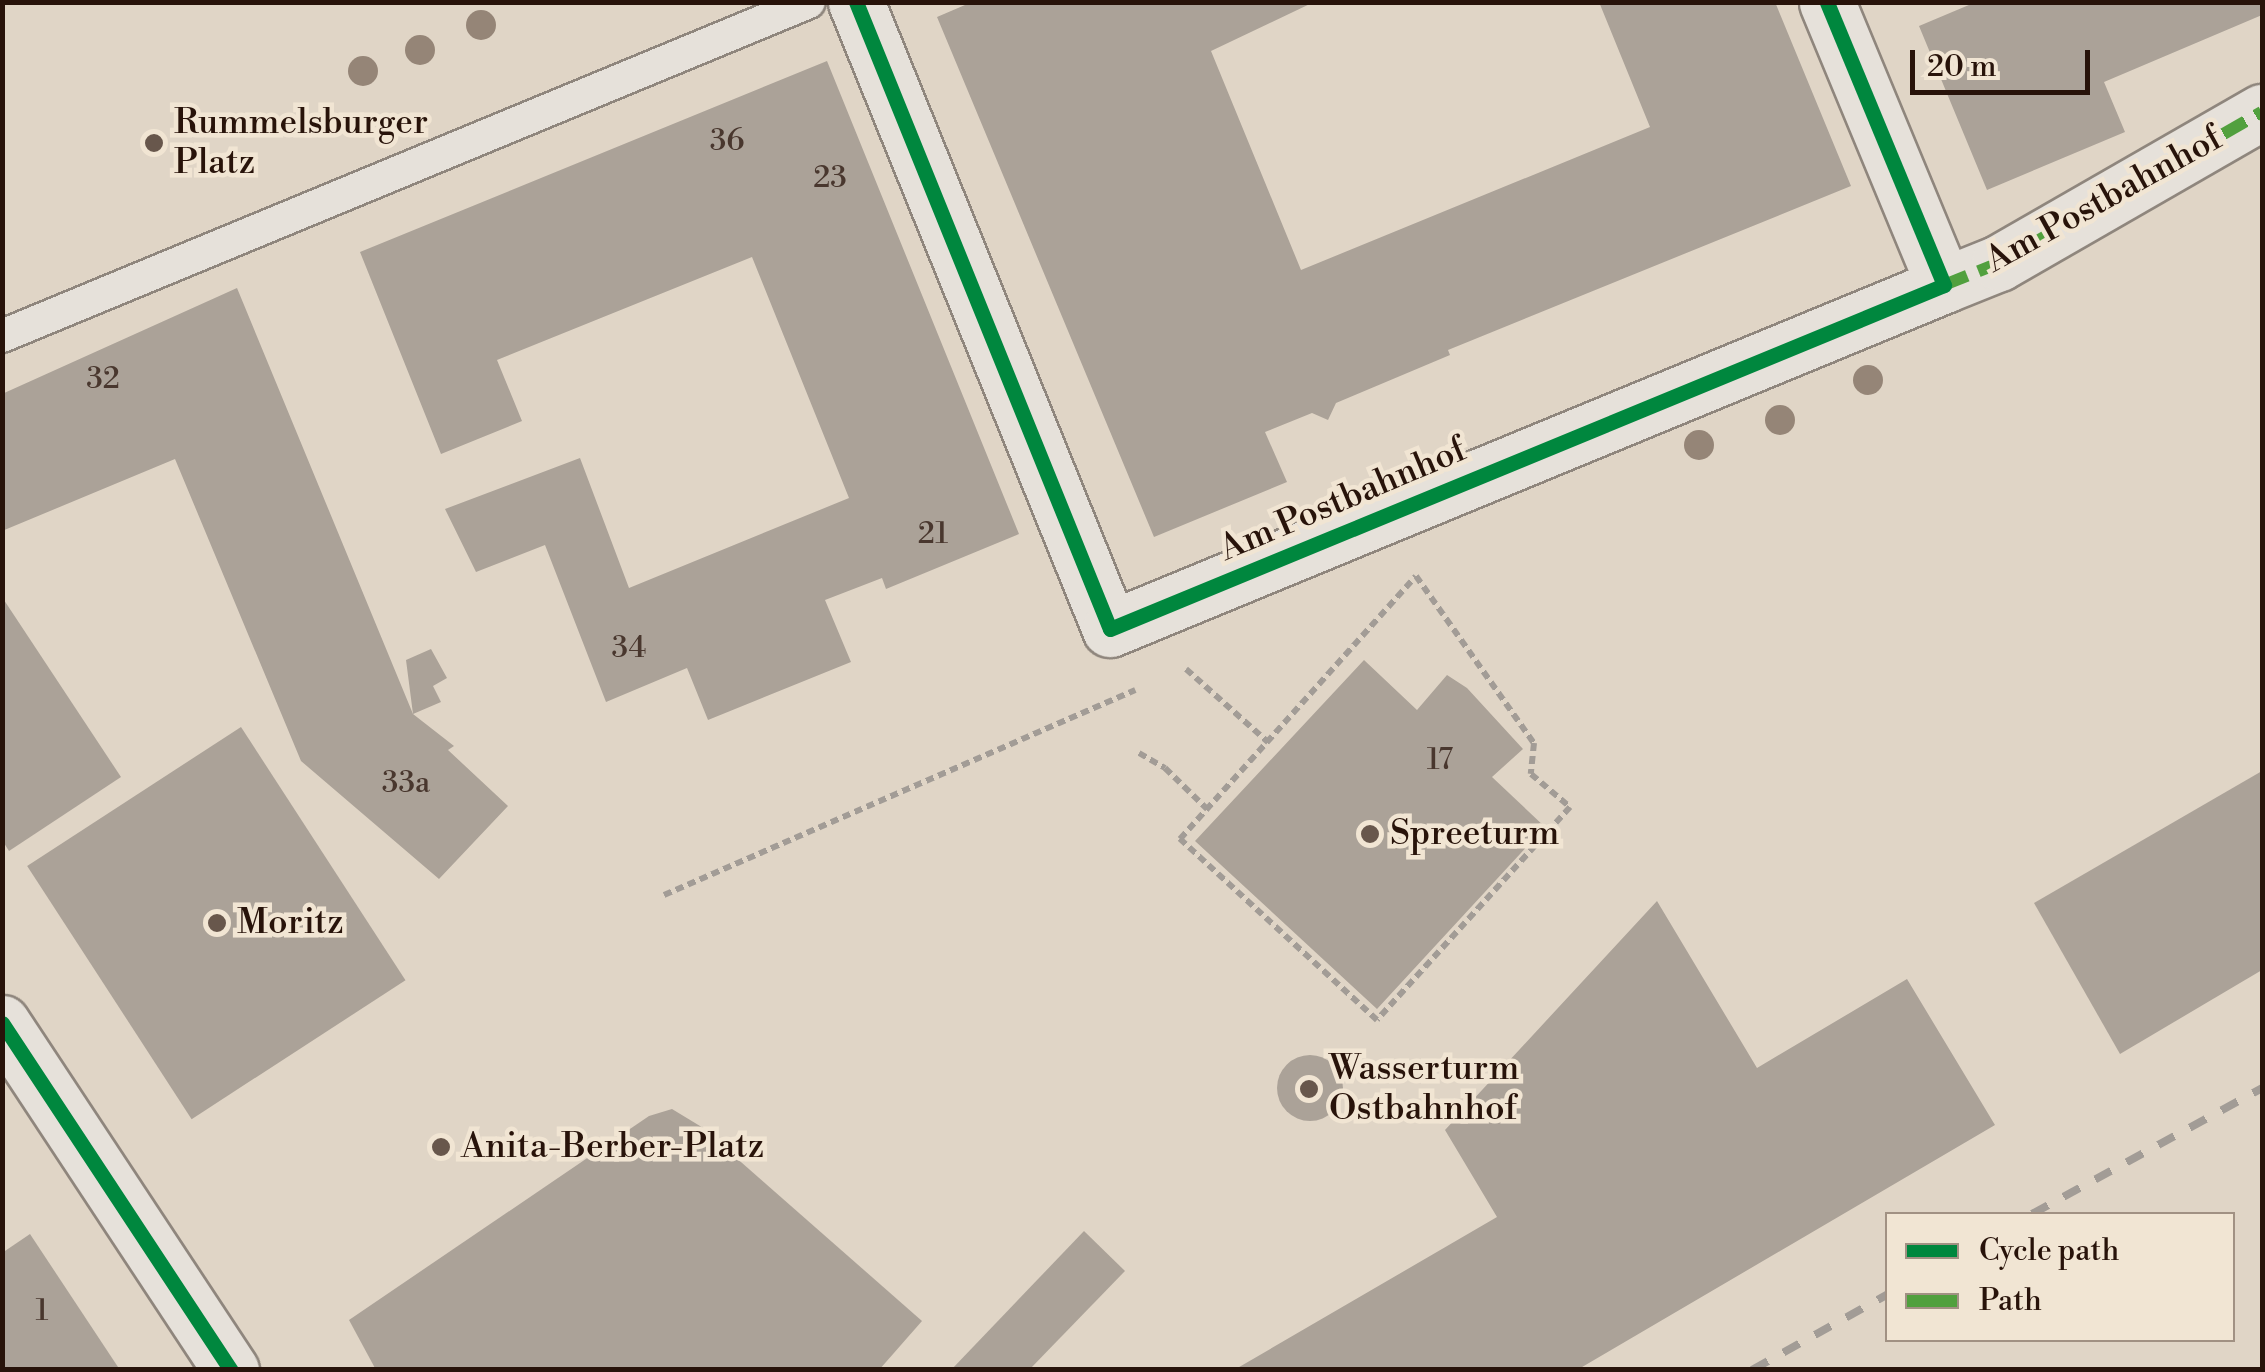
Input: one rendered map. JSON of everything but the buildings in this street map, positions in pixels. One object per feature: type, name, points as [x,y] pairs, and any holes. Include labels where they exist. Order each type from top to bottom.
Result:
[{"type":"street","name":"Am Postbahnhof","points":[[856,2],[1110,629],[1999,262],[2262,112]]},
{"type":"street","name":"Am Postbahnhof","points":[[1827,2],[1944,284]]},
{"type":"street","points":[[12,1057],[231,1370]]},
{"type":"lane","points":[[2,336],[809,2]]},
{"type":"path","points":[[1416,576],[1534,743],[1531,774],[1570,807],[1376,1020],[1180,839],[1208,809],[1416,576]]},
{"type":"path","points":[[1186,669],[1268,742]]},
{"type":"path","points":[[664,894],[1135,690]]},
{"type":"path","points":[[1138,753],[1165,768],[1208,809]]},
{"type":"railway","points":[[2036,1212],[2262,1088]]},
{"type":"railway","points":[[1752,1370],[1885,1296]]},
{"type":"marked path","points":[[1944,285],[1999,263],[2262,112]]},
{"type":"cycle path","points":[[856,2],[1110,629],[1944,285],[1827,2]]},
{"type":"cycle path","points":[[2,1023],[231,1370]]},
{"type":"place","name":"Rummelsburger Platz","points":[[154,143]]},
{"type":"place","name":"Spreeturm","points":[[1370,834]]},
{"type":"place","name":"Moritz","points":[[217,923]]},
{"type":"place","name":"Wasserturm Ostbahnhof","points":[[1309,1089]]},
{"type":"place","name":"Anita-Berber-Platz","points":[[441,1147]]}]
